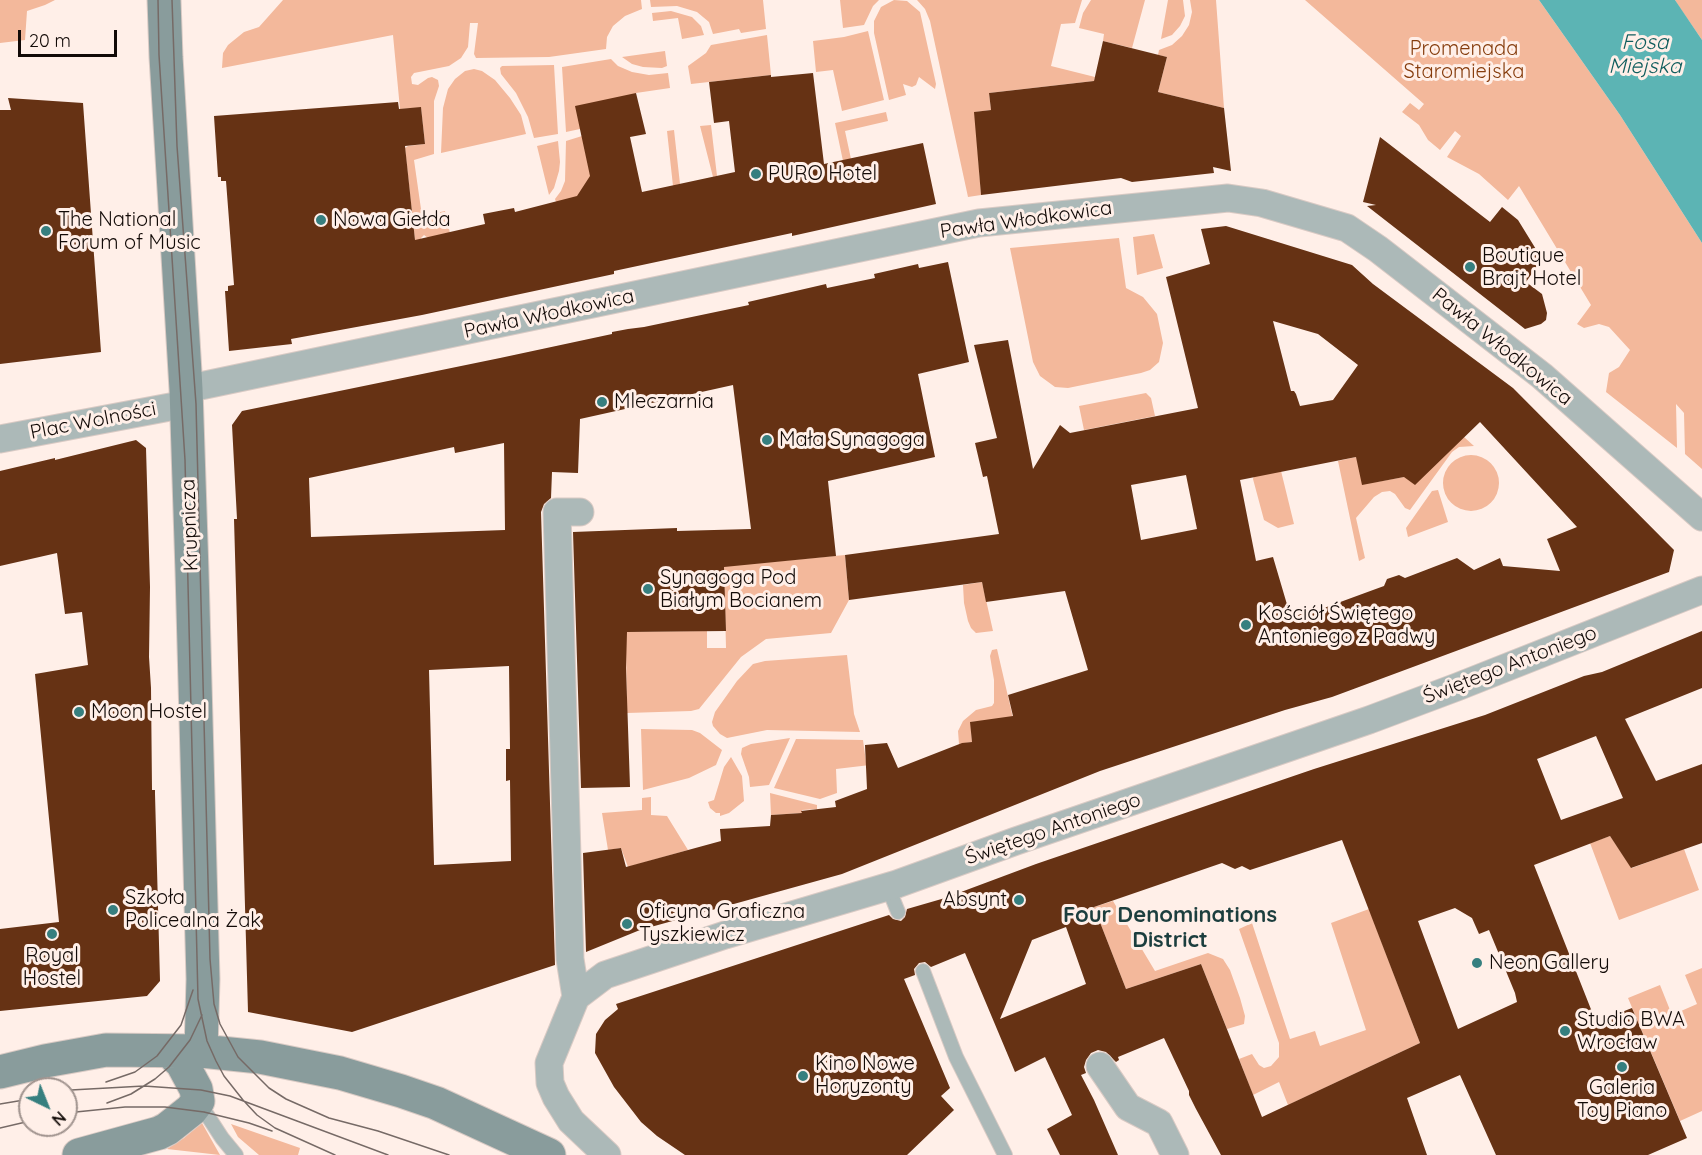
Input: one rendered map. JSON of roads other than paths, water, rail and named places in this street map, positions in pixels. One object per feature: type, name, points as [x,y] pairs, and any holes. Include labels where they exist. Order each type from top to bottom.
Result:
[{"type":"street","name":"Krupnicza","points":[[164,0],[186,396],[202,979],[185,1051]]},
{"type":"street","name":"Pawła Włodkowica","points":[[186,396],[979,223],[1228,198],[1262,203],[1347,228],[1542,376],[1702,517]]},
{"type":"street","name":"Plac Wolności","points":[[0,439],[186,396]]},
{"type":"street","points":[[580,512],[557,512],[570,959],[576,997],[549,1063],[550,1083],[571,1121],[606,1155]]},
{"type":"street","name":"Świętego Antoniego","points":[[576,997],[605,975],[725,935],[888,887],[1415,703],[1702,590]]},
{"type":"street","points":[[0,1072],[45,1060],[106,1050],[185,1051],[260,1057],[340,1072],[436,1103],[549,1155]]},
{"type":"street","points":[[79,1155],[159,1133],[191,1110],[198,1101],[196,1089],[182,1063],[185,1051]]},
{"type":"street","points":[[1100,1066],[1128,1107],[1159,1123],[1175,1155]]},
{"type":"lane","points":[[888,887],[898,912]]},
{"type":"lane","points":[[923,971],[956,1057],[1005,1155]]},
{"type":"lane","points":[[198,1101],[236,1155]]},
{"type":"water","name":"Fosa Miejska","points":[[1539,0],[1675,0],[1702,40],[1702,243],[1620,115]]},
{"type":"tram line","points":[[158,0],[159,55],[185,460],[198,999],[207,1041],[224,1076],[243,1100],[257,1115],[275,1128],[335,1155]]},
{"type":"tram line","points":[[172,0],[177,146],[196,404],[210,959],[214,1004],[220,1024],[238,1057],[269,1088],[286,1099],[329,1118],[378,1131],[449,1155]]},
{"type":"tram line","points":[[106,1082],[135,1072],[157,1056],[181,1025],[193,990]]},
{"type":"tram line","points":[[107,1103],[131,1094],[169,1067],[190,1040],[202,1015]]},
{"type":"tram line","points":[[78,1090],[144,1086],[201,1090],[230,1096],[388,1155]]},
{"type":"tram line","points":[[0,1104],[18,1101]]},
{"type":"tram line","points":[[78,1112],[125,1107],[165,1107],[204,1112],[272,1131]]},
{"type":"tram line","points":[[0,1128],[18,1124]]},
{"type":"place","name":"PURO Hotel","points":[[756,174]]},
{"type":"place","name":"Nowa Giełda","points":[[321,220]]},
{"type":"place","name":"The National Forum of Music","points":[[46,231]]},
{"type":"place","name":"Boutique Brajt Hotel","points":[[1470,267]]},
{"type":"place","name":"Mleczarnia","points":[[602,402]]},
{"type":"place","name":"Mała Synagoga","points":[[767,440]]},
{"type":"place","name":"Synagoga Pod Białym Bocianem","points":[[648,589]]},
{"type":"place","name":"Kościół Świętego Antoniego z Padwy","points":[[1246,625]]},
{"type":"place","name":"Moon Hostel","points":[[79,712]]},
{"type":"place","name":"Absynt","points":[[1019,900]]},
{"type":"place","name":"Szkoła Policealna Żak","points":[[113,910]]},
{"type":"place","name":"Oficyna Graficzna Tyszkiewicz","points":[[627,924]]},
{"type":"place","name":"Royal Hostel","points":[[52,934]]},
{"type":"place","name":"Neon Gallery","points":[[1477,963]]},
{"type":"place","name":"Studio BWA Wrocław","points":[[1565,1031]]},
{"type":"place","name":"Galeria Toy Piano","points":[[1622,1067]]},
{"type":"place","name":"Kino Nowe Horyzonty","points":[[803,1076]]},
{"type":"district","name":"Four Denominations District","points":[[1170,928]]},
{"type":"park label","name":"Promenada Staromiejska","points":[[1464,60]]}]
